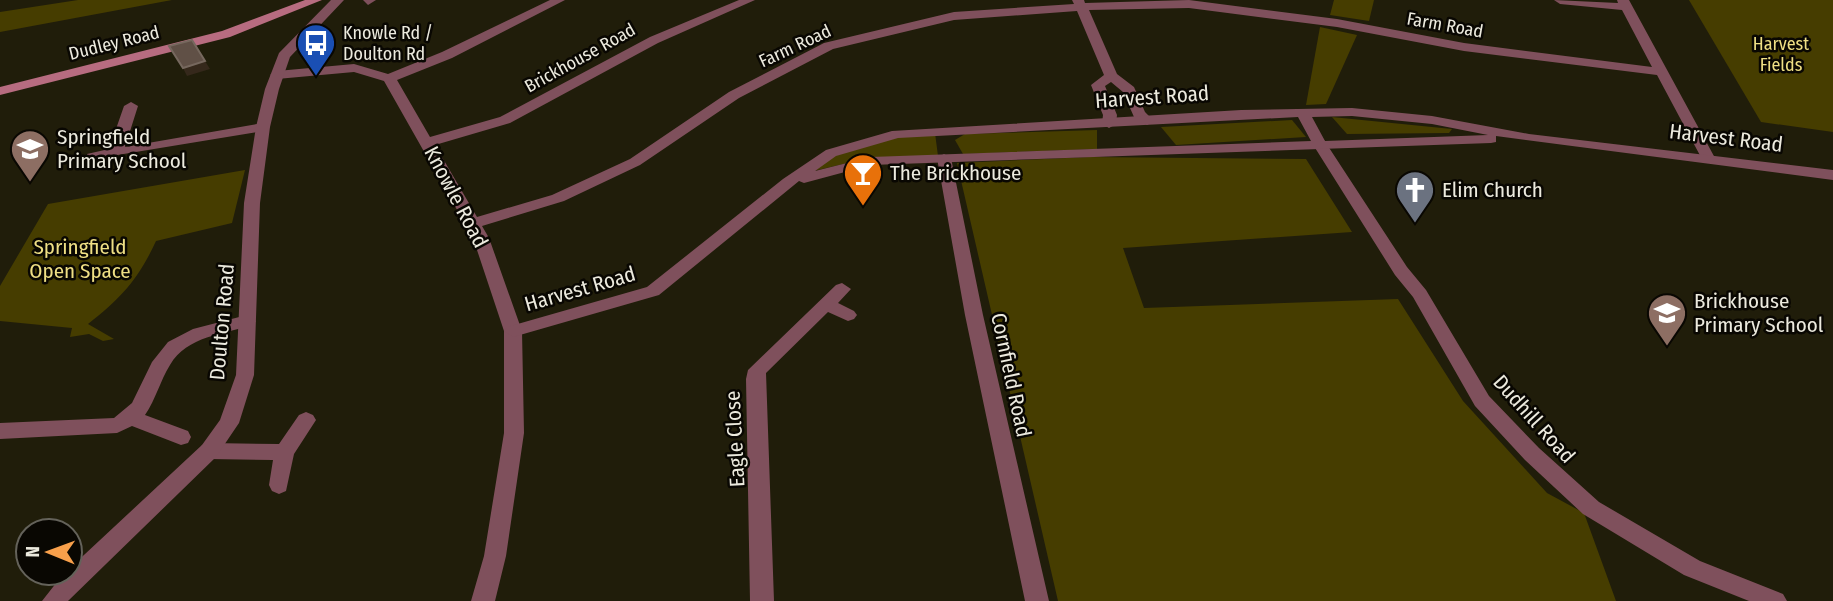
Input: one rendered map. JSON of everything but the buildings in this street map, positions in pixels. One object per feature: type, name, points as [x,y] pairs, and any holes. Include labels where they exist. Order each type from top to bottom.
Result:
[{"type":"main road","name":"Dudley Road","points":[[0,90],[226,34],[316,0]]},
{"type":"street","name":"Doulton Road","points":[[54,601],[67,585],[209,451],[229,423],[245,375],[252,203],[263,127],[277,75],[296,41],[338,0]]},
{"type":"street","points":[[277,75],[354,68],[389,78],[447,55],[559,0]]},
{"type":"street","name":"Brickhouse Road","points":[[426,143],[505,120],[654,40],[749,0]]},
{"type":"street","points":[[1560,0],[1625,3],[1708,158]]},
{"type":"street","points":[[1079,3],[1111,76],[1129,90],[1139,114],[1161,135],[1166,151]]},
{"type":"street","name":"Farm Road","points":[[473,224],[558,198],[635,162],[734,95],[829,46],[954,16],[1079,3],[1189,4],[1337,23],[1464,47],[1663,72]]},
{"type":"street","points":[[1111,76],[1098,85],[1110,115],[1109,137],[1125,153]]},
{"type":"street","name":"Knowle Road","points":[[389,78],[473,224],[513,331],[514,433],[495,556],[483,601]]},
{"type":"street","points":[[116,152],[131,106]]},
{"type":"street","name":"Harvest Road","points":[[513,331],[653,291],[788,182],[831,153],[853,144],[897,134],[1302,112],[1352,112],[1432,120],[1529,138],[1833,175]]},
{"type":"street","name":"Dudhill Road","points":[[1302,112],[1401,271],[1420,294],[1482,401],[1532,454],[1591,508],[1692,568],[1775,601]]},
{"type":"street","points":[[92,157],[263,127]]},
{"type":"street","name":"Cornfield Road","points":[[938,130],[974,315],[1037,601]]},
{"type":"street","name":"Harvest Road","points":[[788,182],[852,164],[944,158],[1125,153],[1320,143],[1529,138]]},
{"type":"street","name":"Eagle Close","points":[[762,601],[755,379],[762,364],[842,289]]},
{"type":"street","points":[[826,304],[848,315]]},
{"type":"street","points":[[0,431],[117,425],[132,418],[145,402],[164,358],[175,345],[201,334],[247,321]]},
{"type":"street","points":[[132,418],[181,437]]},
{"type":"street","points":[[279,485],[284,452],[306,420]]},
{"type":"street","points":[[209,451],[284,452]]},
{"type":"green space","points":[[78,0],[172,0],[0,32],[0,12]]},
{"type":"green space","points":[[1334,0],[1374,0],[1369,21],[1330,15]]},
{"type":"green space","name":"Harvest Fields","points":[[1689,0],[1833,0],[1833,132],[1761,122]]},
{"type":"green space","points":[[1320,27],[1357,35],[1326,104],[1306,105]]},
{"type":"green space","points":[[1332,117],[1452,129],[1449,133],[1347,134]]},
{"type":"green space","points":[[1292,120],[1306,137],[1176,145],[1161,127]]},
{"type":"green space","points":[[1097,130],[1097,149],[963,154],[955,140],[965,134]]},
{"type":"green space","points":[[935,133],[938,156],[852,162],[809,172],[839,154],[868,143]]},
{"type":"green space","points":[[1090,157],[1306,159],[1352,232],[1123,248],[1144,308],[1398,299],[1463,401],[1547,493],[1584,513],[1616,601],[1058,601],[957,163]]},
{"type":"green space","name":"Springfield Open Space","points":[[245,170],[232,223],[156,241],[128,287],[88,324],[114,339],[103,341],[89,334],[70,337],[72,328],[0,321],[0,286],[48,204]]},
{"type":"place","name":"Knowle Rd / Doulton Rd","points":[[316,77]]},
{"type":"place","name":"Springfield Primary School","points":[[30,183]]},
{"type":"place","name":"The Brickhouse","points":[[863,207]]},
{"type":"place","name":"Elim Church","points":[[1415,224]]},
{"type":"place","name":"Brickhouse Primary School","points":[[1667,347]]}]
